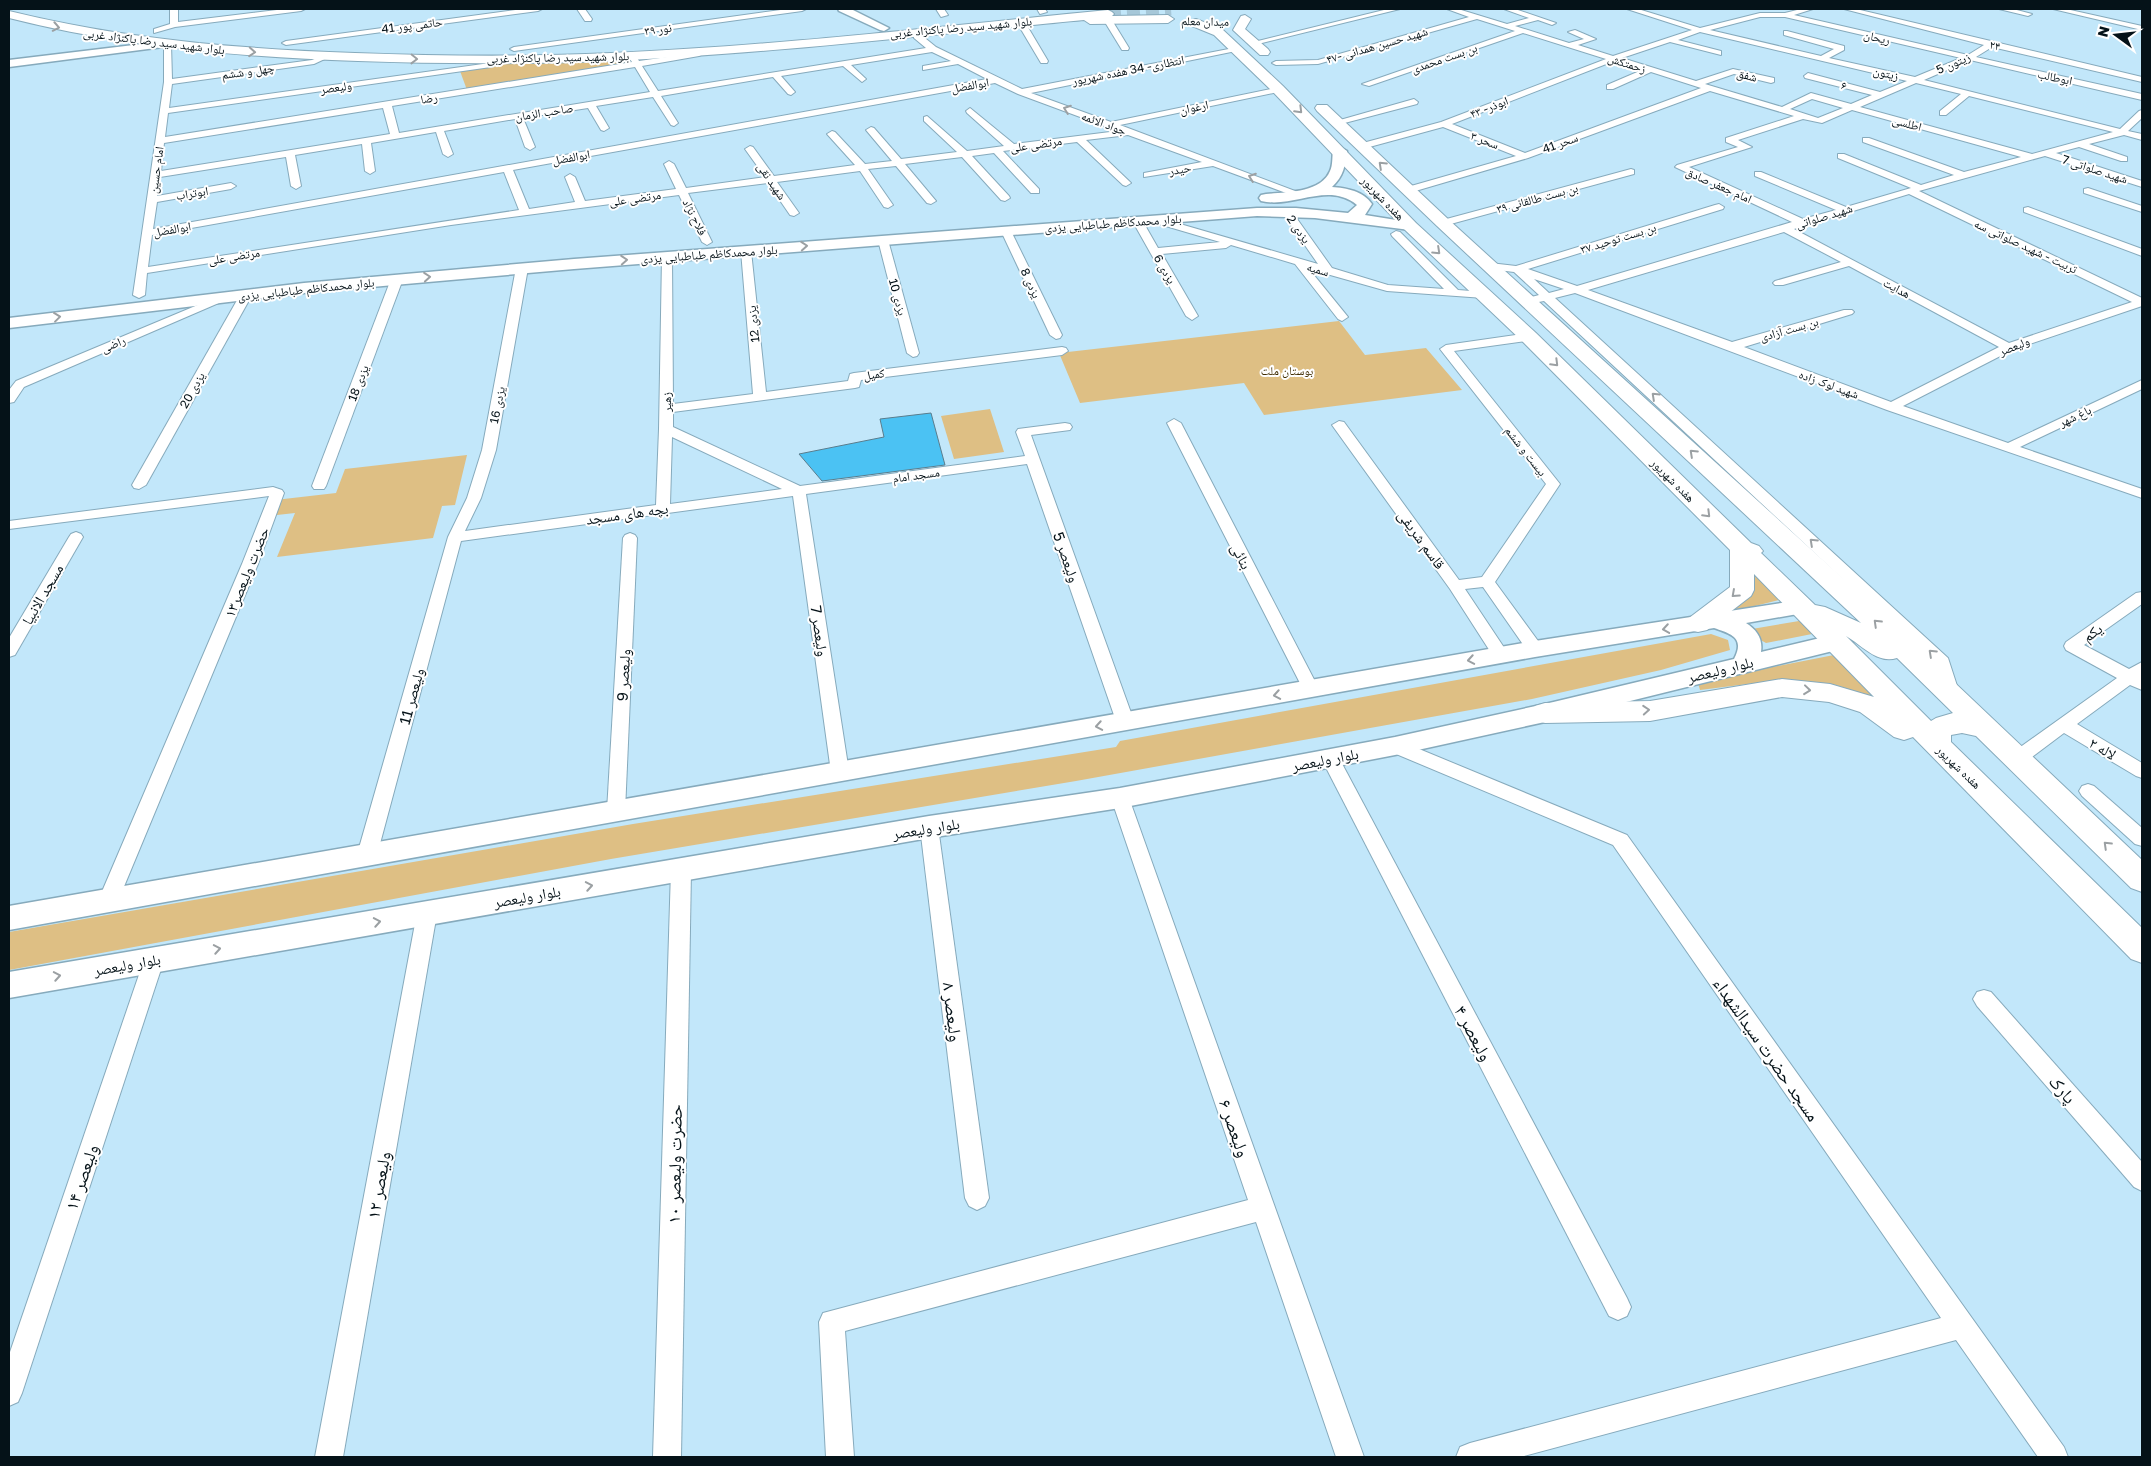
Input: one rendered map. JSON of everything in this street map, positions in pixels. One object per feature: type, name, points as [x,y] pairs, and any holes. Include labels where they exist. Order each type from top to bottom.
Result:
[{"type":"main road","points":[[843,9],[884,28],[1042,10],[1086,9]]},
{"type":"main road","name":"میدان معلم","points":[[1145,9],[1155,15],[1168,19],[1196,23]]},
{"type":"main road","points":[[111,24],[157,31],[286,43],[511,54],[884,28],[1124,14],[1168,19]]},
{"type":"main road","points":[[852,38],[918,36],[1023,26],[1107,15]]},
{"type":"main road","name":"بلوار شهید سید رضا پاکنژاد غربی","points":[[9,16],[45,25],[134,40],[252,52],[420,59],[511,54],[634,60],[722,50],[1107,15]]},
{"type":"main road","name":"هفده شهریور","points":[[1196,23],[1238,29],[1490,266],[1538,299],[1761,505],[1788,541],[1988,729],[2142,879]]},
{"type":"main road","name":"هفده شهریور","points":[[1238,29],[1278,89],[1340,151],[1403,230],[1484,295],[1529,337],[1801,607]]},
{"type":"main road","points":[[9,63],[117,47],[134,40]]},
{"type":"main road","points":[[9,63],[167,44]]},
{"type":"main road","name":"بلوار محمدکاظم طباطبایی یزدی","points":[[9,323],[246,294],[522,268],[576,258],[707,242],[1298,194],[1317,190],[1330,183],[1338,170],[1340,151]]},
{"type":"main road","points":[[1317,190],[1360,197],[1365,204],[1362,210],[1351,217]]},
{"type":"main road","name":"بلوار محمدکاظم طباطبایی یزدی","points":[[9,311],[307,275],[576,258],[667,257],[1286,211],[1351,217],[1403,230]]},
{"type":"main road","points":[[1706,623],[1742,590],[1742,548],[1768,554],[1778,553],[1785,548],[1788,541]]},
{"type":"main road","points":[[1788,541],[1797,560],[1824,590],[1833,605],[1837,631]]},
{"type":"main road","points":[[9,918],[1535,649],[1801,607],[1837,631],[1857,631],[1883,647],[1942,702],[1988,729]]},
{"type":"main road","points":[[1706,623],[1743,631],[1752,645],[1751,652],[1744,663]]},
{"type":"main road","name":"هفده شهریور","points":[[1837,631],[1937,745],[2142,949]]},
{"type":"main road","name":"بلوار ولیعصر","points":[[9,985],[928,827],[1120,798],[1395,746],[1545,713],[1744,663],[1837,631]]},
{"type":"main road","points":[[1545,713],[1650,711],[1782,688],[1830,693],[1870,705],[1982,789]]},
{"type":"main road","points":[[1937,745],[1936,737],[1938,731],[1952,723],[1969,724],[1988,729]]},
{"type":"street","points":[[174,9],[174,24]]},
{"type":"street","points":[[157,31],[174,24],[301,9]]},
{"type":"street","name":"حاتمی پور 41","points":[[286,43],[363,28],[452,17],[486,19],[538,9]]},
{"type":"street","points":[[581,9],[588,19]]},
{"type":"street","name":"نور ۳۹","points":[[511,54],[802,9]]},
{"type":"street","name":"انتظاری- 34 هفده شهریور","points":[[1020,92],[1238,29],[1396,9]]},
{"type":"street","name":"زحمتکش","points":[[1451,9],[1803,116]]},
{"type":"street","points":[[1508,9],[1552,23]]},
{"type":"street","name":"زیتون","points":[[1631,9],[1700,30],[1915,80],[2142,137]]},
{"type":"street","points":[[1743,9],[1760,15],[1785,15],[1809,9]]},
{"type":"street","name":"۲۴","points":[[1848,9],[2142,79]]},
{"type":"street","points":[[2004,9],[2028,14]]},
{"type":"street","points":[[2058,9],[2142,28]]},
{"type":"street","points":[[1107,15],[1124,48]]},
{"type":"street","name":"ابوذر- ۴۳","points":[[1362,146],[1444,124],[1612,59],[1700,30],[1760,15]]},
{"type":"street","name":"ریحان","points":[[1785,15],[1968,58]]},
{"type":"street","name":"شهید حسین همدانی -۴۷","points":[[1276,63],[1318,62],[1476,17]]},
{"type":"street","points":[[1506,26],[1538,18]]},
{"type":"street","points":[[1023,26],[1044,62]]},
{"type":"street","name":"بن بست محمدی","points":[[1366,84],[1522,31]]},
{"type":"street","points":[[1568,45],[1592,39],[1572,32]]},
{"type":"street","points":[[1787,33],[1841,48],[1823,58]]},
{"type":"street","name":"جواد الائمه","points":[[918,36],[932,49],[1020,92],[1298,194]]},
{"type":"street","points":[[1670,40],[1718,53]]},
{"type":"street","name":"امام حسین","points":[[139,295],[168,82],[167,44]]},
{"type":"street","name":"زیتون 5","points":[[1803,116],[1819,120],[1968,58],[1991,44]]},
{"type":"street","name":"صاحب الزمان","points":[[155,175],[932,49]]},
{"type":"street","name":"ولیعصر","points":[[164,112],[490,65],[511,54]]},
{"type":"street","name":"رضا","points":[[160,141],[386,105],[634,60],[699,54]]},
{"type":"street","name":"چهل و ششم","points":[[168,82],[314,62],[327,56]]},
{"type":"street","name":"ابوطالب","points":[[1968,58],[2142,97]]},
{"type":"street","points":[[634,60],[674,123]]},
{"type":"street","points":[[926,68],[958,62]]},
{"type":"street","points":[[845,63],[862,79]]},
{"type":"street","points":[[1610,87],[1649,70]]},
{"type":"street","name":"شفق","points":[[1696,84],[1733,70],[1771,80]]},
{"type":"street","points":[[775,74],[791,92]]},
{"type":"street","name":"۶","points":[[1808,76],[1880,95]]},
{"type":"street","name":"ابوالفضل","points":[[147,233],[995,80]]},
{"type":"street","name":"سحر 41","points":[[1408,190],[1525,156],[1709,88]]},
{"type":"street","name":"ارغوان","points":[[1110,125],[1278,89]]},
{"type":"street","points":[[1943,114],[1967,94]]},
{"type":"street","name":"اطلسی","points":[[1782,110],[1810,96],[2034,157]]},
{"type":"street","points":[[1337,122],[1414,102]]},
{"type":"street","points":[[590,104],[604,128]]},
{"type":"street","points":[[386,105],[395,136]]},
{"type":"street","points":[[970,110],[1012,147]]},
{"type":"street","points":[[2122,133],[2142,113]]},
{"type":"street","points":[[518,116],[530,147]]},
{"type":"street","name":"امام جعفر صادق","points":[[1802,223],[1680,168],[1747,148],[1729,140],[1803,116]]},
{"type":"street","points":[[927,118],[965,154],[1005,198]]},
{"type":"street","name":"سحر ۳","points":[[1444,124],[1525,156]]},
{"type":"street","points":[[439,129],[448,154]]},
{"type":"street","points":[[871,130],[931,201]]},
{"type":"street","name":"مرتضی علی","points":[[142,271],[525,212],[1128,132]]},
{"type":"street","name":"شهید صلواتی","points":[[1538,299],[1579,290],[1964,175],[2122,133]]},
{"type":"street","points":[[832,134],[862,167],[888,205]]},
{"type":"street","points":[[1078,138],[1126,183]]},
{"type":"street","points":[[366,140],[370,171]]},
{"type":"street","points":[[1866,140],[1964,175]]},
{"type":"street","points":[[2077,144],[2124,160]]},
{"type":"street","name":"شهید نقی","points":[[750,149],[794,213]]},
{"type":"street","points":[[996,149],[1035,191]]},
{"type":"street","points":[[290,153],[296,186]]},
{"type":"street","name":"شهید صلواتی 7","points":[[2048,154],[2142,185]]},
{"type":"street","name":"تربیت - شهید صلواتی سه","points":[[1841,156],[1915,190],[2142,302]]},
{"type":"street","name":"حیدر","points":[[1147,175],[1214,163]]},
{"type":"street","name":"فلاح نژاد","points":[[669,164],[707,242]]},
{"type":"street","points":[[506,168],[525,212]]},
{"type":"street","name":"بن‌ بست طالقانی ۳۹","points":[[1443,223],[1631,172]]},
{"type":"street","points":[[1758,174],[1846,210]]},
{"type":"street","points":[[570,177],[582,205]]},
{"type":"street","points":[[2110,198],[2142,185]]},
{"type":"street","name":"ابوتراب","points":[[152,200],[231,186]]},
{"type":"street","points":[[2088,191],[2142,209]]},
{"type":"street","name":"بن بست توحید ۳۷","points":[[1517,269],[1719,207]]},
{"type":"street","points":[[2028,210],[2142,253]]},
{"type":"street","name":"یزدی 2","points":[[1286,211],[1329,272]]},
{"type":"street","name":"سمیه","points":[[1156,220],[1300,264],[1387,288],[1484,295]]},
{"type":"street","name":"یزدی 6","points":[[1138,222],[1192,316]]},
{"type":"street","name":"هدایت","points":[[1785,228],[2008,347]]},
{"type":"street","points":[[1403,230],[1455,293]]},
{"type":"street","name":"یزدی 8","points":[[1006,231],[1056,335]]},
{"type":"street","name":"یزدی 10","points":[[883,240],[913,353]]},
{"type":"street","points":[[1155,251],[1234,244]]},
{"type":"street","name":"یزدی 12","points":[[746,251],[760,396]]},
{"type":"street","name":"زهیر","points":[[667,257],[666,429],[799,491]]},
{"type":"street","points":[[1779,283],[1849,263]]},
{"type":"street","points":[[1300,264],[1342,317]]},
{"type":"street","points":[[1490,266],[1517,269],[1538,299]]},
{"type":"street","name":"یزدی 16","points":[[455,537],[474,498],[489,450],[522,268]]},
{"type":"street","name":"شهید لوک زاده","points":[[1517,269],[1579,290],[1892,407],[2142,494]]},
{"type":"street","name":"یزدی 18","points":[[318,486],[397,279]]},
{"type":"street","name":"یزدی 20","points":[[139,485],[246,294]]},
{"type":"street","name":"راضی","points":[[9,399],[20,384],[224,297]]},
{"type":"street","name":"ولیعصر","points":[[1892,407],[2008,347],[2142,302]]},
{"type":"street","name":"بن بست آزادی","points":[[1730,346],[1848,312]]},
{"type":"street","name":"بیست و ششم","points":[[1487,582],[1553,484],[1446,349],[1529,337]]},
{"type":"street","name":"کمیل","points":[[666,408],[855,384],[854,377],[1062,351]]},
{"type":"street","name":"باغ شهر","points":[[2008,448],[2142,384]]},
{"type":"street","name":"بنائی","points":[[1174,422],[1311,689]]},
{"type":"street","name":"قاسم شریفی","points":[[1339,424],[1455,585],[1501,655]]},
{"type":"street","name":"ولیعصر 5","points":[[1066,427],[1023,432],[1126,721]]},
{"type":"street","points":[[663,509],[666,429]]},
{"type":"street","name":"مسجد امام","points":[[799,491],[1033,459]]},
{"type":"street","name":"حضرت ولیعصر۱۳","points":[[9,525],[273,491],[277,493],[250,564],[108,901]]},
{"type":"street","name":"بچه های مسجد","points":[[455,537],[799,491]]},
{"type":"street","name":"ولیعصر 7","points":[[799,491],[840,772]]},
{"type":"street","points":[[1761,505],[1942,662],[1952,695]]},
{"type":"street","name":"مسجد الانبیا","points":[[9,651],[76,537]]},
{"type":"street","name":"ولیعصر 11","points":[[366,855],[455,537]]},
{"type":"street","name":"ولیعصر 9","points":[[616,811],[630,538]]},
{"type":"street","points":[[1455,585],[1487,582],[1535,649]]},
{"type":"street","name":"یکم","points":[[2138,677],[2072,646],[2142,597]]},
{"type":"street","points":[[2018,758],[2064,725],[2138,677]]},
{"type":"street","name":"لاله ۲","points":[[2064,725],[2142,771]]},
{"type":"street","name":"مسجد حضرت سیدالشهداء","points":[[1395,746],[1620,840],[2054,1457]]},
{"type":"street","name":"ولیعصر ۴","points":[[1330,758],[1618,1307]]},
{"type":"street","points":[[2088,791],[2142,839]]},
{"type":"street","name":"ولیعصر ۶","points":[[1120,798],[1350,1457]]},
{"type":"street","name":"ولیعصر ۸","points":[[928,827],[977,1198]]},
{"type":"street","name":"حضرت ولیعصر ۱۰","points":[[667,1457],[681,870]]},
{"type":"street","name":"ولیعصر ۱۲","points":[[329,1457],[428,913]]},
{"type":"street","name":"ولیعصر ۱۴","points":[[9,1393],[154,960]]},
{"type":"street","name":"پارک","points":[[1984,999],[2142,1180]]},
{"type":"street","points":[[840,1457],[832,1322],[1264,1208]]},
{"type":"street","points":[[1470,1457],[1961,1326]]},
{"type":"green space","points":[[630,61],[632,64],[467,90],[460,71],[504,64]]},
{"type":"green space","name":"بوستان ملت","points":[[1339,321],[1365,355],[1426,348],[1462,390],[1264,415],[1244,383],[1080,403],[1059,353]]},
{"type":"green space","points":[[990,409],[1004,452],[954,459],[941,416]]},
{"type":"green space","points":[[467,455],[455,505],[442,506],[433,538],[277,557],[295,513],[268,516],[275,500],[336,493],[345,469]]},
{"type":"green space","points":[[1746,561],[1783,599],[1723,614]]},
{"type":"green space","points":[[1799,621],[1812,625],[1817,633],[1766,643],[1755,637],[1752,629]]},
{"type":"green space","points":[[1711,634],[1728,640],[1730,650],[1661,670],[1532,699],[1076,781],[611,859],[9,970],[9,932],[633,824],[1116,747],[1120,741]]},
{"type":"green space","points":[[1839,654],[1875,698],[1836,685],[1788,679],[1700,690],[1698,683],[1701,681]]},
{"type":"building","points":[[931,413],[945,465],[822,481],[799,454],[884,437],[880,419]]},
{"type":"tunnel","points":[[1108,14],[1171,9]]}]
